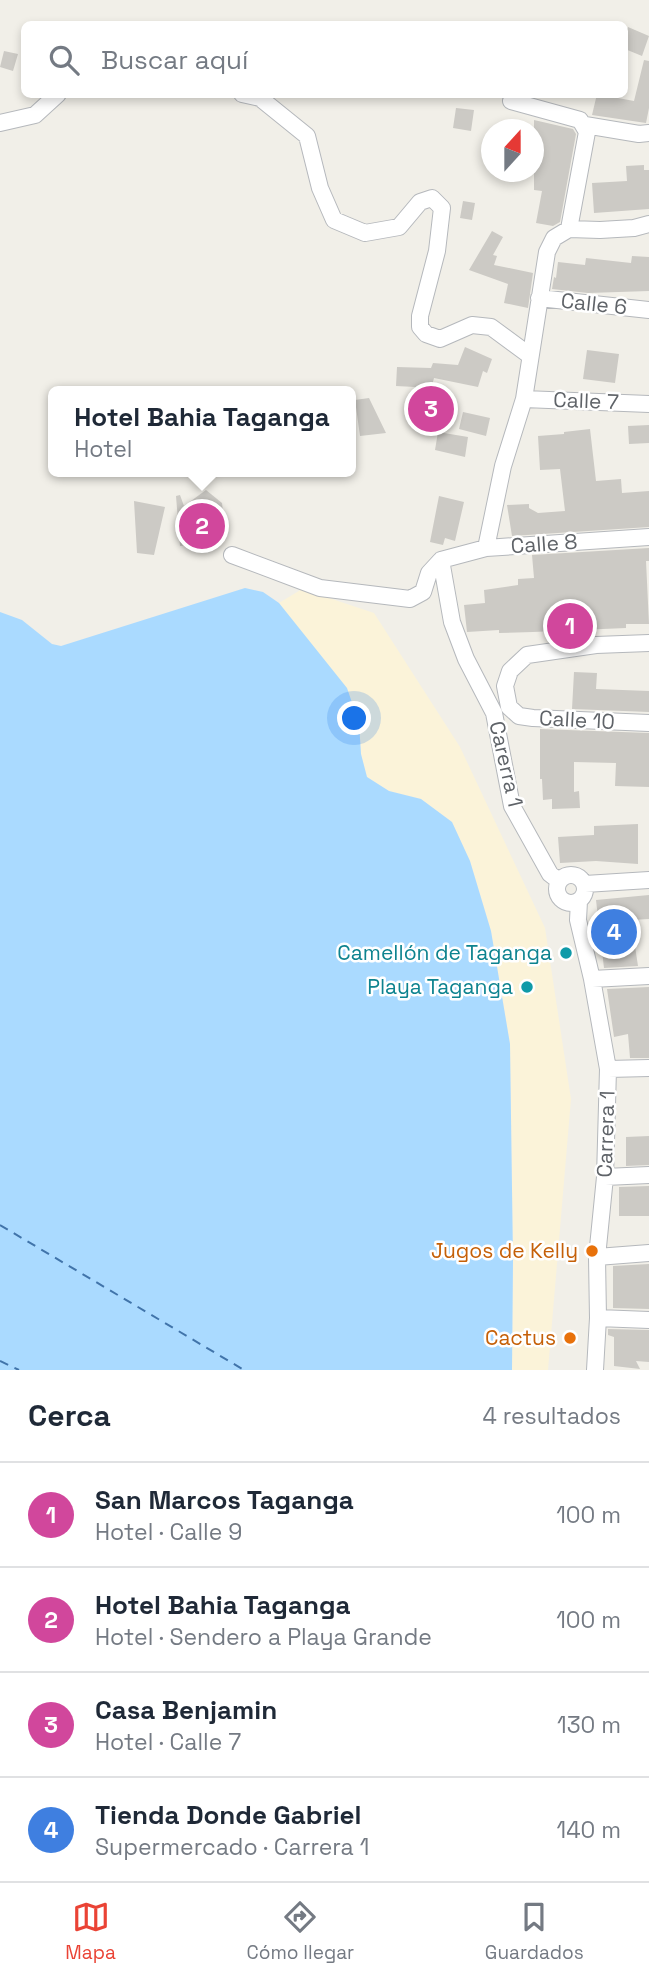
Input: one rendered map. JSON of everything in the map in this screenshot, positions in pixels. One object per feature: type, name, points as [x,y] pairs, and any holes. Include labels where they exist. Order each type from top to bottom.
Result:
[{"type":"street","points":[[0,123],[35,115],[54,98]]},
{"type":"street","points":[[260,98],[307,136],[320,188],[334,220],[365,233],[398,227],[420,202],[432,198],[442,208],[437,251],[420,316],[420,327],[426,334],[440,339],[472,324],[491,327],[529,355]]},
{"type":"street","points":[[511,102],[580,120],[585,125],[587,132],[569,229]]},
{"type":"street","points":[[585,125],[639,134],[649,133]]},
{"type":"street","points":[[486,548],[503,466],[524,399],[547,251],[554,238],[569,229],[634,228],[649,224]]},
{"type":"street","name":"Calle 6","points":[[539,298],[649,310]]},
{"type":"street","name":"Calle 7","points":[[524,399],[649,404]]},
{"type":"street","name":"Calle 8","points":[[441,559],[486,548],[649,537]]},
{"type":"street","points":[[232,555],[320,588],[410,599],[423,592],[429,573],[441,559]]},
{"type":"street","name":"Carerra 1","points":[[441,559],[452,622],[466,659],[494,713],[512,806],[550,874],[559,881]]},
{"type":"street","name":"Calle 10","points":[[649,643],[596,645],[527,655],[510,671],[505,686],[509,707],[519,716],[649,723]]},
{"type":"street","points":[[585,884],[584,895],[579,901],[569,903],[561,899],[557,890],[559,881],[567,875],[576,876],[585,884],[649,880]]},
{"type":"street","name":"Carrera 1","points":[[579,901],[578,920],[608,1069],[606,1177],[597,1257],[595,1370]]},
{"type":"street","points":[[592,979],[649,976]]},
{"type":"street","points":[[608,1069],[649,1068]]},
{"type":"street","points":[[606,1177],[649,1175]]},
{"type":"street","points":[[597,1257],[649,1253]]},
{"type":"street","points":[[598,1318],[649,1320]]},
{"type":"sand","name":"Playa Taganga","points":[[302,589],[374,613],[460,747],[545,928],[571,1099],[548,1370],[512,1370],[510,1044],[491,931],[470,861],[452,822],[421,799],[389,791],[367,777],[361,754],[359,723],[279,603]]},
{"type":"water","points":[[245,588],[263,592],[279,603],[347,688],[359,723],[361,754],[367,777],[389,791],[421,799],[452,822],[470,861],[491,931],[510,1044],[512,1370],[0,1370],[0,612],[22,620],[52,644],[61,646]]},
{"type":"building","points":[[628,27],[649,36],[642,56],[628,50]]},
{"type":"building","points":[[4,51],[18,54],[13,71],[0,67]]},
{"type":"building","points":[[644,60],[649,61],[649,108],[646,123],[592,115],[596,98],[634,101]]},
{"type":"building","points":[[456,108],[474,110],[471,131],[453,128]]},
{"type":"building","points":[[544,122],[573,129],[576,134],[560,222],[553,226],[536,223],[542,191],[534,190],[534,182],[544,182]]},
{"type":"building","points":[[644,165],[644,170],[649,170],[649,209],[594,213],[592,183],[627,181],[626,166]]},
{"type":"building","points":[[463,201],[475,203],[472,220],[460,218]]},
{"type":"building","points":[[492,231],[503,237],[493,255],[497,256],[494,265],[533,273],[528,308],[504,303],[508,284],[469,270]]},
{"type":"building","points":[[632,256],[649,257],[649,291],[588,293],[552,289],[558,262],[585,265],[586,258],[631,263]]},
{"type":"building","points":[[465,347],[492,359],[487,373],[483,371],[478,387],[434,378],[429,397],[414,393],[415,387],[396,386],[397,367],[431,368],[433,363],[458,365]]},
{"type":"building","points":[[587,350],[619,354],[615,383],[583,379]]},
{"type":"building","points":[[369,398],[386,433],[360,436],[356,400]]},
{"type":"building","points":[[463,412],[490,418],[486,436],[459,429]]},
{"type":"building","points":[[649,425],[649,443],[629,444],[628,426]]},
{"type":"building","points":[[590,429],[596,481],[621,479],[622,493],[649,491],[649,527],[512,536],[507,505],[529,504],[529,508],[538,513],[565,511],[560,469],[540,470],[538,436]]},
{"type":"building","points":[[438,432],[468,437],[465,457],[435,450]]},
{"type":"building","points":[[206,490],[222,503],[224,520],[217,524],[211,538],[193,531],[198,544],[180,546],[176,496],[180,495],[184,506]]},
{"type":"building","points":[[439,496],[464,502],[455,541],[445,538],[443,545],[430,542]]},
{"type":"building","points":[[134,501],[165,507],[154,555],[137,553]]},
{"type":"building","points":[[649,548],[649,561],[646,561],[649,624],[626,624],[626,628],[467,632],[464,605],[485,603],[484,590],[518,585],[518,579],[534,578],[532,555]]},
{"type":"building","points":[[574,672],[597,673],[596,689],[649,691],[649,712],[572,709]]},
{"type":"building","points":[[540,729],[649,733],[649,787],[615,786],[616,763],[574,762],[574,792],[579,791],[580,808],[552,809],[552,799],[543,800],[540,779]]},
{"type":"building","points":[[638,824],[638,864],[596,861],[560,863],[558,837],[594,835],[594,826]]},
{"type":"building","points":[[649,895],[649,919],[631,920],[638,966],[604,968],[596,900]]},
{"type":"building","points":[[649,987],[649,1058],[630,1058],[628,1034],[614,1037],[607,989]]},
{"type":"building","points":[[649,1136],[649,1165],[626,1166],[626,1137]]},
{"type":"building","points":[[649,1186],[649,1216],[619,1216],[619,1187]]},
{"type":"building","points":[[649,1264],[649,1309],[613,1308],[613,1266]]},
{"type":"building","points":[[608,1329],[649,1330],[649,1362],[636,1361],[640,1369],[614,1366],[614,1337],[608,1335]]},
{"type":"ferry route","points":[[0,1225],[244,1370]]},
{"type":"ferry route","points":[[0,1361],[19,1370]]},
{"type":"place","name":"Casa Benjamin","points":[[431,409]]},
{"type":"place","name":"Hotel Bahia Taganga","points":[[202,526]]},
{"type":"place","name":"San Marcos Taganga","points":[[570,626]]},
{"type":"place","name":"Tienda Donde Gabriel","points":[[614,932]]},
{"type":"place","name":"Camellón de Taganga","points":[[566,953]]},
{"type":"place","name":"Playa Taganga","points":[[527,987]]},
{"type":"place","name":"Jugos de Kelly","points":[[592,1251]]},
{"type":"place","name":"Cactus","points":[[570,1338]]}]
